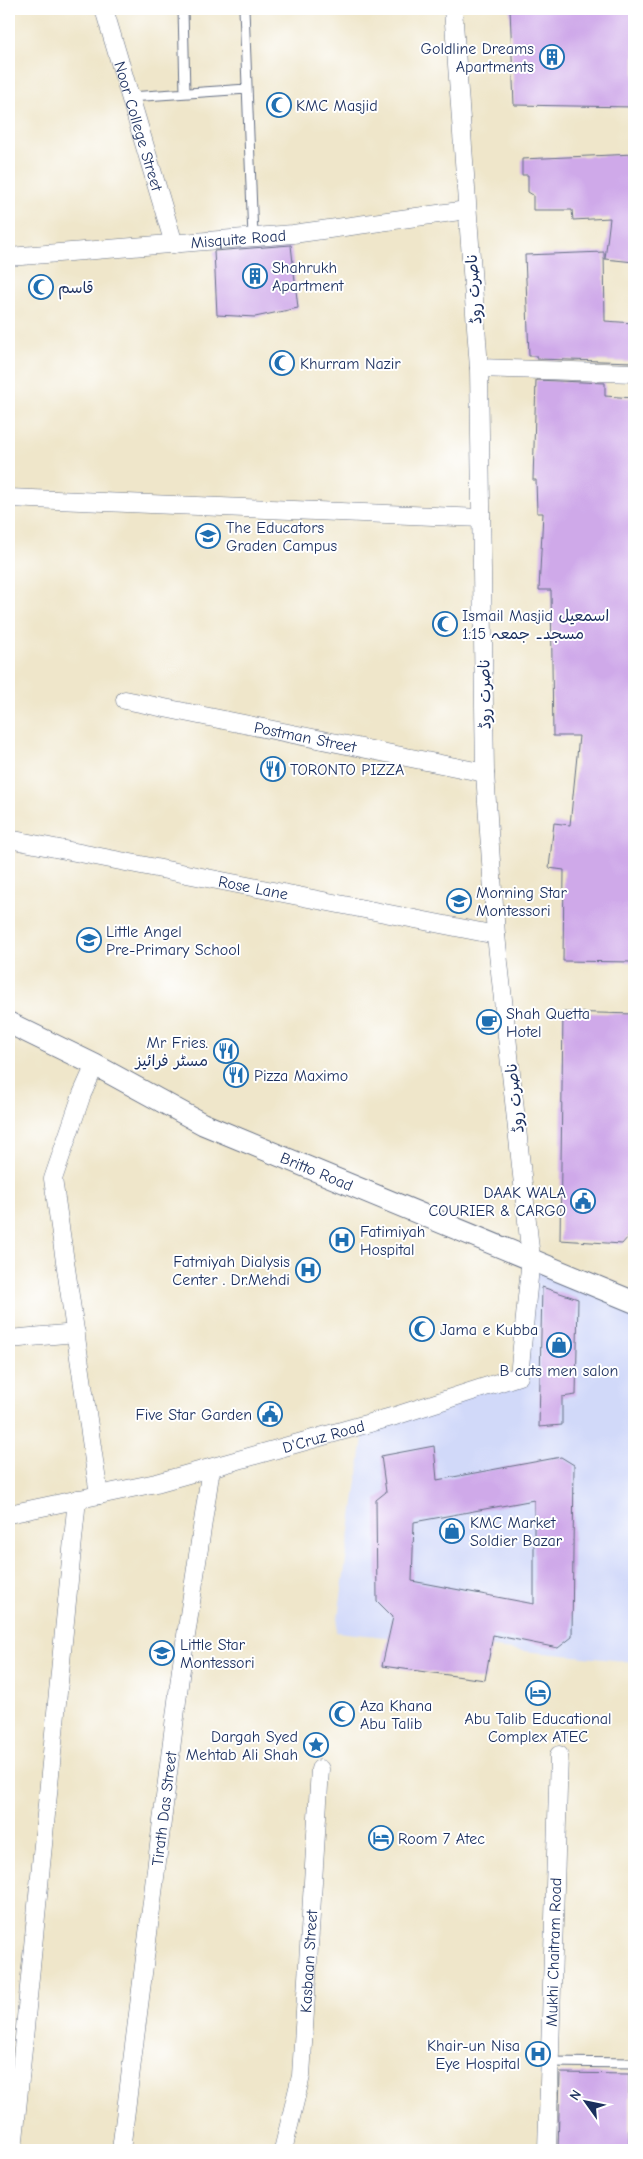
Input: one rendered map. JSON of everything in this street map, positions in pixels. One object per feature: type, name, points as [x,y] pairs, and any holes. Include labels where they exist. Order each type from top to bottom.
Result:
[{"type":"street","name":"Noor College Street","points":[[104,9],[174,244]]},
{"type":"street","name":"ناصرت روڈ","points":[[453,9],[479,368],[485,773],[496,935],[531,1258]]},
{"type":"street","name":"Misquite Road","points":[[9,257],[293,234],[467,210]]},
{"type":"street","points":[[479,368],[634,373]]},
{"type":"street","points":[[9,498],[481,518]]},
{"type":"street","name":"Postman Street","points":[[125,700],[485,773]]},
{"type":"street","name":"Rose Lane","points":[[9,839],[496,935]]},
{"type":"street","name":"Britto Road","points":[[9,1023],[95,1065],[203,1124],[634,1302]]},
{"type":"street","points":[[95,1065],[82,1094],[53,1179],[99,1495]]},
{"type":"street","name":"D'Cruz Road","points":[[9,1514],[156,1483],[395,1416],[518,1376],[531,1258]]},
{"type":"street","points":[[9,1338],[76,1333]]},
{"type":"street","name":"Tirath Das Street","points":[[121,2150],[181,1669],[211,1468]]},
{"type":"street","points":[[13,2150],[77,1499]]},
{"type":"street","name":"Mukhi Chaitram Road","points":[[546,2150],[559,1755]]},
{"type":"street","name":"Kasbaan Street","points":[[283,2150],[301,2076],[320,1769]]},
{"type":"lane","points":[[183,9],[185,93]]},
{"type":"lane","points":[[244,9],[253,238]]},
{"type":"lane","points":[[130,96],[247,89]]},
{"type":"lane","points":[[549,2062],[634,2063]]},
{"type":"shaded area","points":[[532,1258],[634,1306],[634,1662],[336,1632],[365,1424],[519,1376]]},
{"type":"building","name":"Goldline Dreams Apartments","points":[[510,9],[634,9],[634,107],[514,105]]},
{"type":"building","points":[[634,154],[634,262],[605,259],[610,218],[573,220],[572,210],[533,210],[533,195],[528,192],[528,175],[522,175],[522,159]]},
{"type":"building","name":"Shahrukh Apartment","points":[[291,245],[298,308],[255,317],[217,315],[214,251]]},
{"type":"building","points":[[604,252],[605,321],[634,323],[634,362],[537,359],[537,356],[529,356],[525,255]]},
{"type":"building","points":[[536,380],[605,383],[605,396],[634,398],[634,962],[563,961],[564,870],[549,868],[554,823],[570,825],[579,736],[553,736],[551,590],[539,590],[543,513],[537,513],[536,480],[533,480]]},
{"type":"building","points":[[563,1012],[634,1014],[634,1230],[622,1244],[560,1240]]},
{"type":"building","points":[[542,1287],[578,1299],[576,1395],[562,1397],[562,1425],[539,1427]]},
{"type":"building","points":[[434,1446],[437,1480],[561,1457],[574,1465],[572,1637],[558,1648],[493,1635],[485,1680],[382,1666],[393,1617],[377,1601],[376,1500],[386,1492],[381,1456]],"holes":[[[534,1500],[534,1604],[412,1581],[414,1522]]]},
{"type":"building","points":[[560,2073],[629,2074],[629,2150],[558,2150]]},
{"type":"place","name":"Goldline Dreams Apartments","points":[[552,57]]},
{"type":"place","name":"KMC Masjid","points":[[279,105]]},
{"type":"place","name":"Shahrukh Apartment","points":[[255,276]]},
{"type":"place","name":"قاسم","points":[[41,287]]},
{"type":"place","name":"Khurram Nazir","points":[[282,363]]},
{"type":"place","name":"The Educators Graden Campus","points":[[208,536]]},
{"type":"place","name":"Ismail Masjid اسمعیل مسجد۔ جمعہ 1:15","points":[[445,624]]},
{"type":"place","name":"TORONTO PIZZA","points":[[273,769]]},
{"type":"place","name":"Morning Star Montessori","points":[[459,901]]},
{"type":"place","name":"Little Angel Pre-Primary School","points":[[89,940]]},
{"type":"place","name":"Shah Quetta Hotel","points":[[489,1022]]},
{"type":"place","name":"Mr Fries. مسٹر فرائیز","points":[[226,1051]]},
{"type":"place","name":"Pizza Maximo","points":[[236,1075]]},
{"type":"place","name":"DAAK WALA COURIER & CARGO","points":[[583,1201]]},
{"type":"place","name":"Fatimiyah Hospital","points":[[342,1240]]},
{"type":"place","name":"Fatmiyah Dialysis Center . Dr.Mehdi","points":[[308,1270]]},
{"type":"place","name":"Jama e Kubba","points":[[422,1329]]},
{"type":"place","name":"B cuts men salon","points":[[559,1345]]},
{"type":"place","name":"Five Star Garden","points":[[270,1414]]},
{"type":"place","name":"KMC Market Soldier Bazar","points":[[452,1531]]},
{"type":"place","name":"Little Star Montessori","points":[[162,1653]]},
{"type":"place","name":"Abu Talib Educational Complex ATEC","points":[[538,1693]]},
{"type":"place","name":"Aza Khana Abu Talib","points":[[342,1714]]},
{"type":"place","name":"Dargah Syed Mehtab Ali Shah","points":[[316,1745]]},
{"type":"place","name":"Room 7 Atec","points":[[381,1838]]},
{"type":"place","name":"Khair-un Nisa Eye Hospital","points":[[538,2054]]}]
